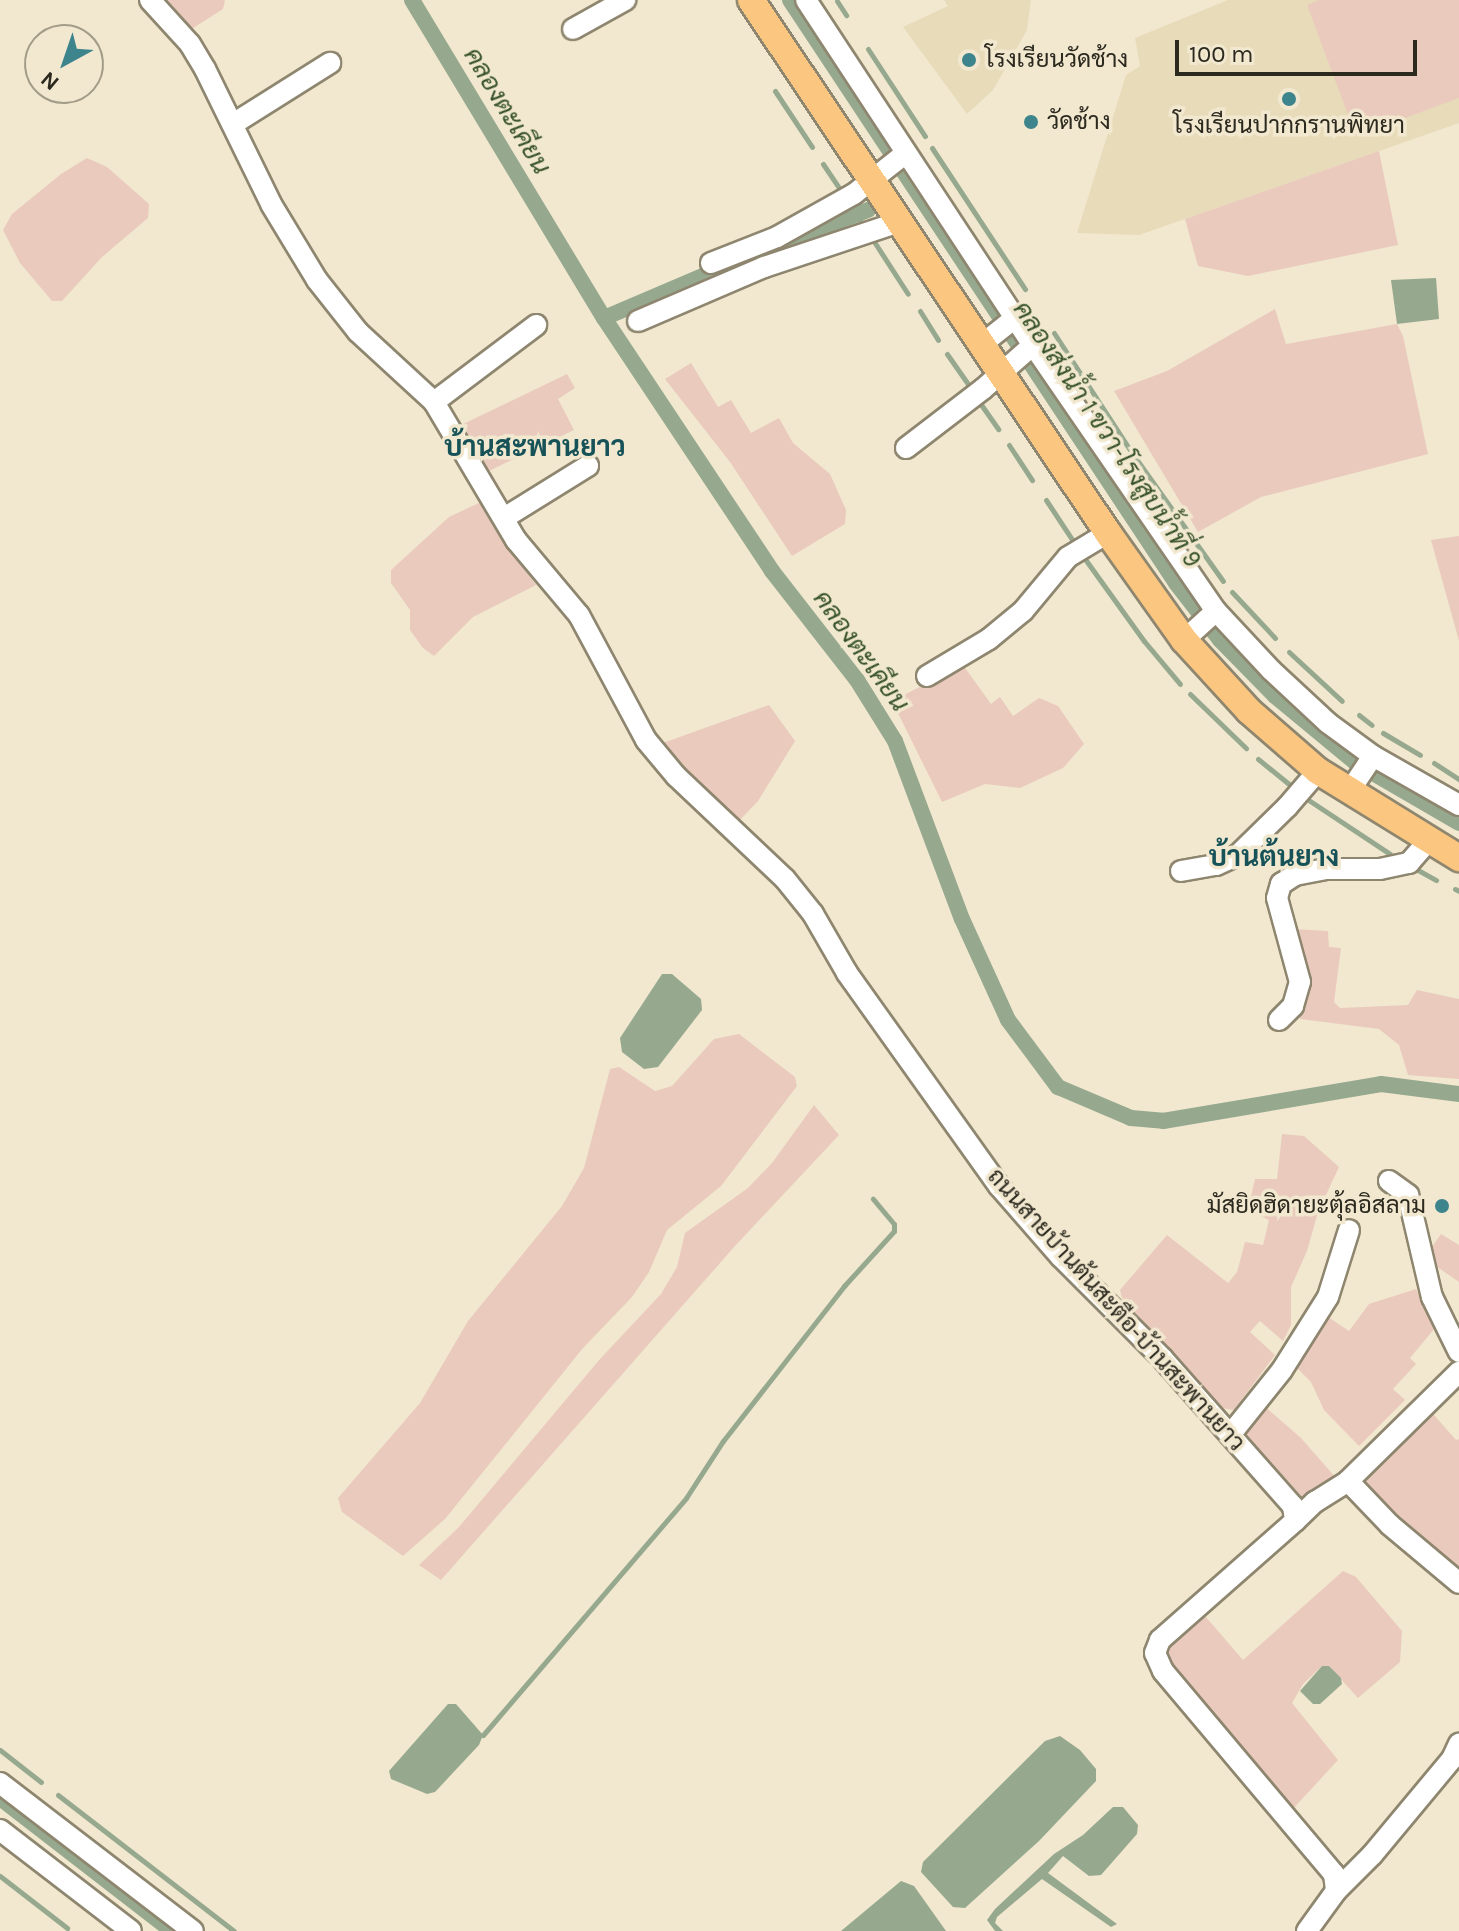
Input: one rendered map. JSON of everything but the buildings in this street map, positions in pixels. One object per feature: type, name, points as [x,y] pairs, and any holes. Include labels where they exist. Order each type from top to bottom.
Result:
[{"type":"main road","points":[[751,0],[877,175],[899,222],[1000,330],[1018,357],[1108,533],[1249,711],[1318,771],[1362,772],[1427,842],[1459,858]]},
{"type":"street","name":"ถนนสายบ้านต้นสะตือ-บ้านสะพานยาว","points":[[150,0],[190,44],[271,204],[324,290],[358,332],[434,402],[534,564],[579,615],[646,740],[676,776],[785,879],[813,914],[888,1033],[999,1186],[1061,1257],[1162,1358],[1293,1506],[1295,1521]]},
{"type":"street","points":[[573,29],[625,0]]},
{"type":"street","points":[[806,0],[903,155],[1000,330],[1213,613],[1328,723],[1362,772],[1459,805]]},
{"type":"street","points":[[233,124],[330,63]]},
{"type":"street","points":[[711,263],[777,237],[877,175],[903,155]]},
{"type":"street","points":[[638,321],[764,267],[899,222]]},
{"type":"street","points":[[434,402],[536,325]]},
{"type":"street","points":[[906,448],[1018,357]]},
{"type":"street","points":[[504,518],[588,466]]},
{"type":"street","points":[[927,676],[989,639],[1023,611],[1068,557],[1108,533]]},
{"type":"street","points":[[1189,636],[1213,613]]},
{"type":"street","points":[[1181,871],[1216,865],[1238,855],[1318,771]]},
{"type":"street","points":[[1279,1020],[1293,1006],[1300,982],[1295,953],[1277,898],[1281,884],[1295,875],[1326,869],[1380,869],[1409,863],[1427,842]]},
{"type":"street","points":[[1389,1181],[1408,1195],[1432,1297],[1459,1352]]},
{"type":"street","points":[[1230,1435],[1282,1370],[1328,1297],[1349,1230]]},
{"type":"street","points":[[1336,1891],[1334,1874],[1163,1671],[1155,1653],[1160,1640],[1315,1502],[1348,1481],[1459,1372]]},
{"type":"street","points":[[1348,1481],[1390,1525],[1459,1583]]},
{"type":"street","points":[[1312,1929],[1336,1891],[1372,1855],[1452,1759],[1459,1744]]},
{"type":"street","points":[[0,1783],[193,1931]]},
{"type":"street","points":[[0,1830],[131,1931]]},
{"type":"shaded area","points":[[158,0],[225,1],[223,9],[187,32]]},
{"type":"shaded area","name":"โรงเรียนวัดช้าง","points":[[944,0],[1031,0],[1027,30],[993,90],[967,114],[903,27],[948,6]]},
{"type":"shaded area","name":"โรงเรียนปากกรานพิทยา","points":[[1228,0],[1459,0],[1459,123],[1139,235],[1077,233],[1126,75],[1140,66],[1135,38]]},
{"type":"shaded area","points":[[1319,0],[1459,0],[1459,98],[1356,136],[1307,5]]},
{"type":"shaded area","points":[[1379,151],[1398,245],[1248,276],[1198,266],[1185,219]]},
{"type":"shaded area","points":[[87,158],[107,167],[149,204],[148,218],[102,257],[62,301],[52,301],[20,263],[3,230],[12,214],[61,174]]},
{"type":"shaded area","points":[[1436,278],[1439,319],[1397,324],[1391,280]]},
{"type":"shaded area","points":[[1275,309],[1286,344],[1397,324],[1403,336],[1428,454],[1261,497],[1198,532],[1114,391],[1167,371]]},
{"type":"shaded area","points":[[691,363],[718,407],[731,400],[751,433],[779,418],[793,443],[830,474],[846,510],[845,524],[792,556],[730,462],[665,379]]},
{"type":"shaded area","points":[[567,374],[575,388],[558,399],[574,430],[489,471],[461,425]]},
{"type":"shaded area","points":[[481,502],[507,547],[536,585],[473,617],[434,656],[423,648],[410,630],[410,610],[391,583],[391,570],[449,517]]},
{"type":"shaded area","points":[[1459,536],[1459,641],[1431,540]]},
{"type":"shaded area","points":[[963,665],[991,704],[1000,697],[1013,716],[1039,698],[1058,706],[1084,744],[1063,768],[1020,788],[985,784],[942,802],[892,701]]},
{"type":"shaded area","points":[[769,705],[795,741],[758,801],[739,821],[678,766],[660,744]]},
{"type":"shaded area","points":[[1293,929],[1328,931],[1329,947],[1341,948],[1334,1002],[1340,1008],[1408,1005],[1417,990],[1459,999],[1459,1079],[1408,1075],[1399,1045],[1379,1029],[1300,1019]]},
{"type":"shaded area","points":[[662,974],[672,974],[701,999],[702,1010],[658,1067],[644,1069],[622,1052],[620,1038]]},
{"type":"shaded area","points":[[739,1034],[795,1077],[797,1086],[721,1186],[667,1230],[649,1272],[632,1297],[583,1348],[445,1519],[403,1556],[342,1512],[338,1498],[420,1403],[468,1321],[562,1206],[584,1168],[610,1069],[619,1067],[655,1091],[672,1086],[714,1039]]},
{"type":"shaded area","points":[[814,1105],[839,1135],[735,1246],[441,1580],[419,1565],[459,1527],[600,1359],[661,1294],[677,1267],[685,1233],[748,1188],[772,1163]]},
{"type":"shaded area","points":[[1282,1134],[1304,1136],[1339,1167],[1318,1212],[1307,1251],[1291,1287],[1291,1325],[1283,1341],[1260,1321],[1250,1332],[1275,1355],[1234,1410],[1222,1408],[1123,1301],[1120,1290],[1167,1235],[1228,1283],[1237,1272],[1245,1242],[1263,1245],[1269,1220],[1248,1209],[1255,1179],[1277,1179]]},
{"type":"shaded area","points":[[1441,1234],[1459,1245],[1459,1282],[1430,1262],[1429,1251]]},
{"type":"shaded area","points":[[1416,1289],[1435,1328],[1410,1358],[1416,1364],[1393,1389],[1405,1400],[1359,1446],[1324,1410],[1311,1382],[1290,1361],[1322,1313],[1349,1331],[1369,1304]]},
{"type":"shaded area","points":[[1261,1403],[1301,1438],[1343,1486],[1315,1511],[1240,1429]]},
{"type":"shaded area","points":[[1426,1406],[1456,1440],[1459,1439],[1459,1573],[1414,1538],[1362,1483],[1375,1469],[1367,1460]]},
{"type":"shaded area","points":[[1343,1571],[1356,1577],[1402,1631],[1400,1662],[1358,1698],[1329,1666],[1322,1666],[1303,1684],[1292,1703],[1338,1760],[1291,1811],[1163,1654],[1166,1637],[1199,1609],[1243,1660]]},
{"type":"shaded area","points":[[1322,1666],[1329,1666],[1341,1678],[1342,1684],[1320,1704],[1313,1704],[1300,1691]]},
{"type":"shaded area","points":[[448,1704],[456,1704],[483,1735],[479,1745],[435,1792],[427,1794],[391,1779],[389,1771]]},
{"type":"shaded area","points":[[1060,1736],[1080,1750],[1096,1769],[1096,1781],[1039,1841],[965,1908],[953,1907],[921,1872],[923,1862],[1045,1741]]},
{"type":"shaded area","points":[[1113,1807],[1123,1807],[1138,1825],[1137,1834],[1101,1875],[1089,1876],[1063,1856],[1048,1873],[1117,1924],[1111,1927],[1042,1879],[997,1917],[995,1923],[1003,1931],[995,1931],[987,1920],[995,1909],[1054,1854],[1083,1835]]},
{"type":"shaded area","points":[[901,1881],[914,1886],[946,1931],[841,1931]]},
{"type":"waterway","name":"คลองตะเคียน","points":[[412,0],[604,318],[772,571],[857,680],[895,741],[962,919],[1008,1020],[1058,1087],[1131,1118],[1163,1121],[1381,1084],[1459,1094]]},
{"type":"waterway","name":"คลองส่งน้ำ 1 ขวา-โรงสูบน้ำที่ 9","points":[[790,0],[1176,583],[1220,640],[1275,696],[1356,763],[1459,823]]},
{"type":"waterway","points":[[837,1],[846,15]]},
{"type":"waterway","points":[[868,49],[925,136]]},
{"type":"waterway","points":[[775,91],[812,147]]},
{"type":"waterway","points":[[932,148],[1025,289]]},
{"type":"waterway","points":[[823,164],[839,188]]},
{"type":"waterway","points":[[850,205],[861,222]]},
{"type":"waterway","points":[[775,246],[868,210]]},
{"type":"waterway","points":[[873,240],[908,294]]},
{"type":"waterway","points":[[604,318],[728,265]]},
{"type":"waterway","points":[[920,311],[938,340]]},
{"type":"waterway","points":[[1054,333],[1132,453],[1223,581]]},
{"type":"waterway","points":[[947,354],[969,386]]},
{"type":"waterway","points":[[980,403],[998,429]]},
{"type":"waterway","points":[[1009,445],[1032,480]]},
{"type":"waterway","points":[[1046,500],[1073,541]]},
{"type":"waterway","points":[[1085,559],[1144,641],[1180,684]]},
{"type":"waterway","points":[[1232,592],[1275,638]]},
{"type":"waterway","points":[[1289,652],[1342,701]]},
{"type":"waterway","points":[[1190,694],[1246,748]]},
{"type":"waterway","points":[[1359,715],[1372,725]]},
{"type":"waterway","points":[[1383,733],[1420,755]]},
{"type":"waterway","points":[[1258,759],[1295,789]]},
{"type":"waterway","points":[[1434,763],[1459,779]]},
{"type":"waterway","points":[[1304,797],[1390,854]]},
{"type":"waterway","points":[[1416,869],[1436,880]]},
{"type":"waterway","points":[[1455,889],[1459,891]]},
{"type":"waterway","points":[[483,1735],[686,1498],[723,1441],[844,1286],[894,1231],[894,1224],[873,1199]]},
{"type":"waterway","points":[[0,1750],[41,1782]]},
{"type":"waterway","points":[[58,1795],[234,1931]]},
{"type":"waterway","points":[[0,1798],[172,1931]]},
{"type":"waterway","points":[[0,1876],[67,1928]]},
{"type":"place","name":"โรงเรียนวัดช้าง","points":[[969,60]]},
{"type":"place","name":"โรงเรียนปากกรานพิทยา","points":[[1289,99]]},
{"type":"place","name":"วัดช้าง","points":[[1031,122]]},
{"type":"place","name":"มัสยิดฮิดายะตุ้ลอิสลาม","points":[[1442,1206]]},
{"type":"district","name":"บ้านสะพานยาว","points":[[535,447]]},
{"type":"district","name":"บ้านต้นยาง","points":[[1274,857]]}]
